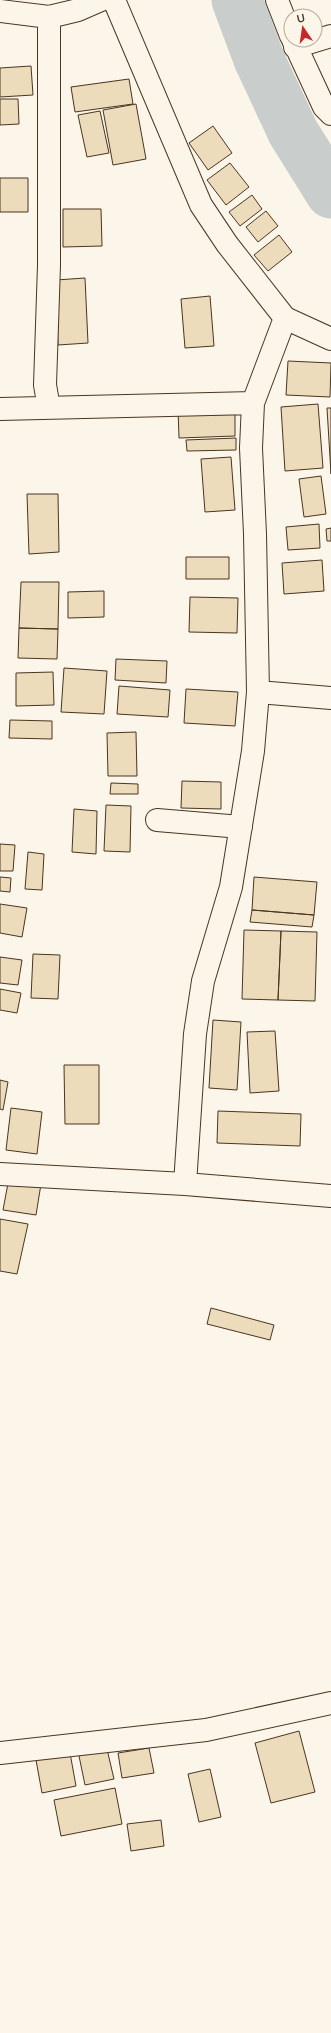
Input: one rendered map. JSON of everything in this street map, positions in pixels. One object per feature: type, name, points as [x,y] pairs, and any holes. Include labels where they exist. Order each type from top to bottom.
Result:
[{"type":"street","points":[[0,11],[49,18],[78,10],[101,0]]},
{"type":"street","points":[[114,0],[201,206],[227,244],[285,318],[331,339]]},
{"type":"street","points":[[277,0],[283,15]]},
{"type":"street","points":[[49,18],[49,265],[45,385],[50,408]]},
{"type":"street","points":[[296,48],[324,107],[331,114]]},
{"type":"street","points":[[185,1184],[195,1034],[202,989],[231,887],[253,751],[258,692],[252,403],[285,318]]},
{"type":"street","points":[[0,409],[252,403]]},
{"type":"street","points":[[258,692],[331,698]]},
{"type":"street","points":[[157,820],[241,827]]},
{"type":"street","points":[[0,1174],[185,1184],[331,1196]]},
{"type":"street","points":[[0,1753],[206,1730],[331,1703]]},
{"type":"building","points":[[31,66],[33,95],[0,97],[0,68]]},
{"type":"building","points":[[129,79],[133,104],[75,112],[71,87]]},
{"type":"building","points":[[0,99],[18,99],[19,124],[0,125]]},
{"type":"building","points":[[136,104],[146,159],[113,165],[103,110]]},
{"type":"building","points":[[100,111],[109,153],[87,157],[78,115]]},
{"type":"building","points":[[213,126],[232,153],[208,170],[189,143]]},
{"type":"building","points":[[230,163],[249,187],[226,205],[207,180]]},
{"type":"building","points":[[0,178],[28,178],[28,212],[0,212]]},
{"type":"building","points":[[252,195],[262,209],[240,226],[229,212]]},
{"type":"building","points":[[63,209],[101,209],[102,246],[63,247]]},
{"type":"building","points":[[266,211],[278,226],[258,242],[246,227]]},
{"type":"building","points":[[279,235],[292,252],[268,271],[254,255]]},
{"type":"building","points":[[85,278],[88,343],[58,345],[56,280]]},
{"type":"building","points":[[210,296],[214,346],[185,348],[181,299]]},
{"type":"building","points":[[288,361],[331,363],[330,397],[286,395]]},
{"type":"building","points":[[318,404],[323,468],[285,471],[281,407]]},
{"type":"building","points":[[235,407],[235,436],[179,438],[178,408]]},
{"type":"building","points":[[327,408],[331,408],[331,474]]},
{"type":"building","points":[[236,438],[236,450],[187,451],[186,440]]},
{"type":"building","points":[[231,457],[235,510],[205,512],[201,459]]},
{"type":"building","points":[[321,476],[326,514],[304,517],[299,479]]},
{"type":"building","points":[[27,494],[58,494],[59,552],[29,554]]},
{"type":"building","points":[[319,524],[320,548],[288,550],[286,527]]},
{"type":"building","points":[[331,528],[331,541],[327,541],[326,529]]},
{"type":"building","points":[[186,557],[229,557],[229,579],[186,579]]},
{"type":"building","points":[[322,560],[324,591],[284,594],[282,563]]},
{"type":"building","points":[[21,582],[59,582],[58,629],[19,628]]},
{"type":"building","points":[[104,591],[104,617],[68,618],[68,592]]},
{"type":"building","points":[[190,597],[238,598],[237,633],[189,632]]},
{"type":"building","points":[[19,628],[58,629],[57,659],[18,658]]},
{"type":"building","points":[[116,659],[167,661],[166,683],[115,680]]},
{"type":"building","points":[[64,668],[107,671],[104,714],[61,712]]},
{"type":"building","points":[[53,672],[54,705],[16,706],[16,673]]},
{"type":"building","points":[[119,686],[170,690],[168,717],[117,714]]},
{"type":"building","points":[[186,689],[238,692],[235,726],[184,723]]},
{"type":"building","points":[[10,720],[52,721],[52,739],[9,738]]},
{"type":"building","points":[[136,732],[137,776],[108,776],[107,733]]},
{"type":"building","points":[[182,781],[221,782],[221,809],[181,808]]},
{"type":"building","points":[[111,783],[138,784],[138,794],[110,794]]},
{"type":"building","points":[[106,805],[131,806],[130,852],[104,851]]},
{"type":"building","points":[[74,809],[97,811],[96,854],[72,852]]},
{"type":"building","points":[[0,844],[15,845],[13,871],[0,871]]},
{"type":"building","points":[[28,852],[44,854],[42,890],[25,889]]},
{"type":"building","points":[[0,877],[11,878],[10,892],[0,891]]},
{"type":"building","points":[[254,877],[317,882],[314,915],[252,910]]},
{"type":"building","points":[[0,904],[27,908],[22,937],[0,933]]},
{"type":"building","points":[[252,910],[314,915],[312,927],[250,922]]},
{"type":"building","points":[[244,930],[281,931],[278,1000],[242,999]]},
{"type":"building","points":[[281,931],[317,932],[315,1001],[278,1000]]},
{"type":"building","points":[[33,954],[60,955],[58,999],[31,998]]},
{"type":"building","points":[[0,957],[22,960],[18,985],[0,983]]},
{"type":"building","points":[[0,989],[21,993],[17,1013],[0,1010]]},
{"type":"building","points":[[213,1020],[241,1022],[237,1090],[209,1088]]},
{"type":"building","points":[[275,1031],[279,1091],[250,1093],[247,1032]]},
{"type":"building","points":[[64,1065],[99,1065],[99,1124],[65,1124]]},
{"type":"building","points":[[0,1080],[8,1082],[3,1110],[0,1109]]},
{"type":"building","points":[[11,1108],[42,1112],[37,1154],[6,1150]]},
{"type":"building","points":[[218,1111],[301,1114],[300,1146],[217,1143]]},
{"type":"building","points":[[9,1178],[41,1184],[36,1215],[3,1210]]},
{"type":"building","points":[[0,1219],[28,1224],[17,1274],[0,1271]]},
{"type":"building","points":[[211,1308],[274,1325],[270,1340],[207,1324]]},
{"type":"building","points":[[299,1731],[315,1792],[271,1803],[255,1743]]},
{"type":"building","points":[[106,1745],[114,1779],[85,1785],[78,1751]]},
{"type":"building","points":[[149,1748],[154,1773],[122,1778],[118,1753]]},
{"type":"building","points":[[70,1753],[76,1786],[42,1793],[36,1760]]},
{"type":"building","points":[[210,1769],[221,1817],[199,1822],[188,1774]]},
{"type":"building","points":[[115,1788],[122,1824],[61,1836],[54,1800]]},
{"type":"building","points":[[161,1820],[164,1846],[131,1851],[127,1824]]},
{"type":"waterway","points":[[237,0],[259,59],[293,132],[331,193]]}]
